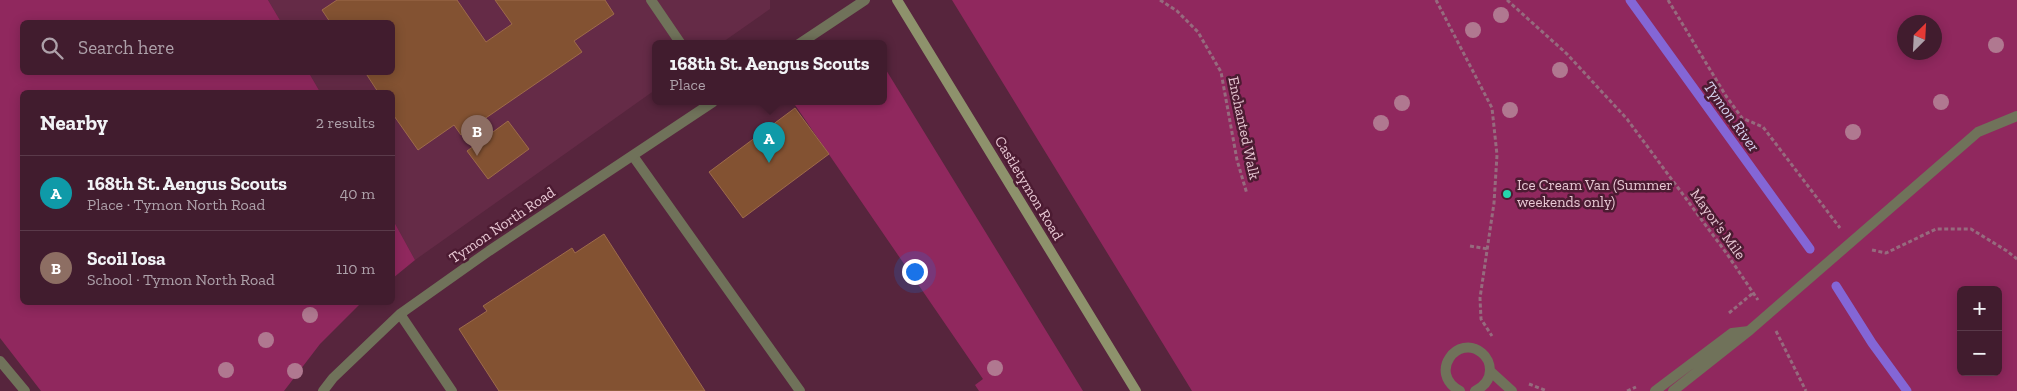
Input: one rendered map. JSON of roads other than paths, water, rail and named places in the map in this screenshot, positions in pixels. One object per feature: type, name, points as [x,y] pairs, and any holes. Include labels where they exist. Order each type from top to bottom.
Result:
[{"type":"street","points":[[651,0],[679,40]]},
{"type":"street","points":[[806,40],[865,0]]},
{"type":"street","name":"Castletymon Road","points":[[897,0],[1136,391]]},
{"type":"street","name":"Tymon North Road","points":[[323,391],[333,378],[400,314],[489,251],[709,105]]},
{"type":"street","points":[[1673,391],[1750,330],[1978,132],[2017,116]]},
{"type":"street","points":[[633,156],[800,391]]},
{"type":"street","points":[[400,314],[452,391]]},
{"type":"street","points":[[1655,391],[1732,333],[1750,330]]},
{"type":"street","points":[[1460,391],[1450,383],[1446,370],[1447,363],[1455,351],[1469,348],[1482,352],[1490,371],[1512,391]]},
{"type":"street","points":[[0,361],[25,391]]},
{"type":"street","points":[[1479,390],[1485,384],[1490,371]]},
{"type":"waterway","name":"Tymon River","points":[[1630,0],[1810,249]]},
{"type":"waterway","name":"Tymon River","points":[[1836,286],[1872,343],[1907,391]]},
{"type":"place","name":"Scoil Iosa","points":[[477,156]]},
{"type":"place","name":"168th St. Aengus Scouts","points":[[769,163]]},
{"type":"place","name":"Ice Cream Van (Summer weekends only)","points":[[1507,194]]}]
